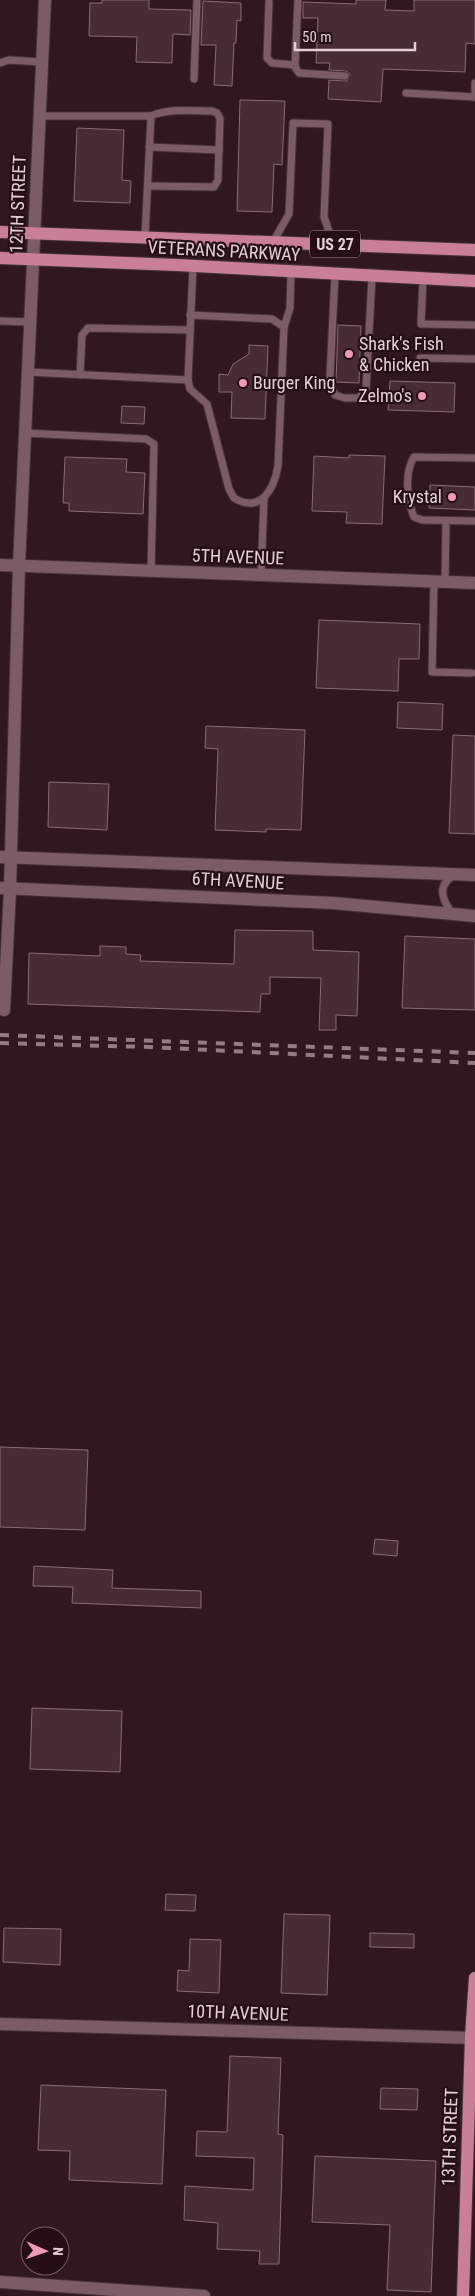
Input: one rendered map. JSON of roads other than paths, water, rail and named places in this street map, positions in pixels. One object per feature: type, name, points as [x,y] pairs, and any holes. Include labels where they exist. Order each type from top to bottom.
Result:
[{"type":"main road","name":"VETERANS PARKWAY","points":[[0,232],[475,250]]},
{"type":"main road","name":"VETERANS PARKWAY","points":[[0,258],[192,266],[475,282]]},
{"type":"main road","name":"13TH STREET","points":[[463,2296],[475,1978]]},
{"type":"street","name":"12TH STREET","points":[[4,1010],[6,857],[46,0]]},
{"type":"street","name":"5TH AVENUE","points":[[0,565],[475,583]]},
{"type":"street","name":"6TH AVENUE","points":[[6,857],[475,875]]},
{"type":"street","name":"6TH AVENUE","points":[[5,888],[333,903],[475,916]]},
{"type":"street","name":"10TH AVENUE","points":[[0,2024],[473,2038]]},
{"type":"street","points":[[0,2282],[204,2296]]},
{"type":"lane","points":[[194,79],[197,0]]},
{"type":"lane","points":[[298,0],[295,65],[298,73],[304,75],[346,76]]},
{"type":"lane","points":[[269,2],[267,58],[272,63],[295,65]]},
{"type":"lane","points":[[0,63],[9,60],[42,62]]},
{"type":"lane","points":[[406,93],[475,96],[475,83]]},
{"type":"lane","points":[[40,116],[151,116],[172,111],[212,111],[217,113],[220,118],[218,180],[214,187],[148,186]]},
{"type":"lane","points":[[145,237],[151,116]]},
{"type":"lane","points":[[273,242],[289,214],[293,123],[328,124],[324,217],[333,244]]},
{"type":"lane","points":[[149,147],[219,150]]},
{"type":"lane","points":[[192,266],[188,380],[190,389],[207,404],[229,489],[234,498],[247,502],[264,498]]},
{"type":"lane","points":[[261,575],[264,498],[272,487],[278,466],[284,327],[290,308],[291,272]]},
{"type":"lane","points":[[335,274],[330,376],[331,386],[335,395],[345,398],[359,398],[366,389],[372,277]]},
{"type":"lane","points":[[423,279],[422,324],[475,325]]},
{"type":"lane","points":[[190,315],[272,319],[284,327]]},
{"type":"lane","points":[[0,321],[30,322]]},
{"type":"lane","points":[[80,375],[82,335],[88,328],[190,330]]},
{"type":"lane","points":[[420,358],[475,359]]},
{"type":"lane","points":[[28,372],[188,380]]},
{"type":"lane","points":[[25,434],[146,439],[154,444],[151,571]]},
{"type":"lane","points":[[475,458],[414,457],[410,463],[408,500],[414,517],[422,520],[475,522]]},
{"type":"lane","points":[[446,522],[432,672],[472,673]]},
{"type":"lane","points":[[452,913],[445,904],[442,888],[447,880],[456,875]]},
{"type":"railway","points":[[0,1035],[475,1053]]},
{"type":"railway","points":[[0,1043],[149,1047],[475,1063]]},
{"type":"place","name":"Shark's Fish & Chicken","points":[[349,354]]},
{"type":"place","name":"Burger King","points":[[243,383]]},
{"type":"place","name":"Zelmo's","points":[[422,396]]},
{"type":"place","name":"Krystal","points":[[452,497]]}]
